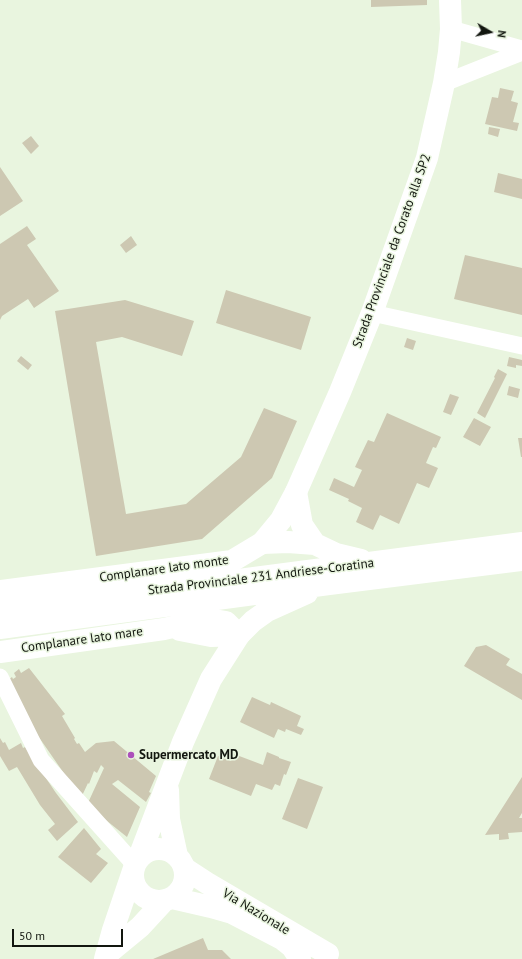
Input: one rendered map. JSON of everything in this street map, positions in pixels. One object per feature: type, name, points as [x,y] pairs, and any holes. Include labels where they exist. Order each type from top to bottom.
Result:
[{"type":"main road","name":"Strada Provinciale da Corato alla SP2","points":[[296,492],[340,392],[372,312],[427,158],[444,83],[449,52],[451,29],[450,0]]},
{"type":"main road","name":"Complanare lato monte","points":[[0,591],[232,561],[262,543],[281,520],[296,492]]},
{"type":"main road","points":[[296,492],[302,525],[315,544]]},
{"type":"main road","points":[[262,543],[288,542],[315,544],[336,554],[373,563]]},
{"type":"main road","name":"Strada Provinciale 231 Andriese-Coratina","points":[[0,611],[522,543]]},
{"type":"main road","name":"Strada Provinciale 231 Andriese-Coratina","points":[[0,628],[328,584],[522,560]]},
{"type":"main road","points":[[106,957],[113,930],[135,865],[183,742],[211,679],[239,635],[253,621],[267,611],[328,584]]},
{"type":"main road","name":"Complanare lato mare","points":[[0,652],[164,629],[203,620],[226,622],[239,635]]},
{"type":"main road","name":"Complanare lato mare","points":[[164,629],[223,636],[239,635]]},
{"type":"main road","points":[[201,634],[211,654],[211,679]]},
{"type":"main road","points":[[106,957],[140,927],[168,899],[179,892],[183,885],[185,876],[168,818],[168,781]]},
{"type":"main road","points":[[168,899],[156,901],[148,899],[141,894],[133,879],[135,865],[144,853],[161,849],[169,851],[180,862]]},
{"type":"main road","name":"Via Nazionale","points":[[180,862],[207,883],[328,957]]},
{"type":"main road","name":"Via Nazionale","points":[[168,899],[211,906],[232,913],[282,939],[292,947],[300,959]]},
{"type":"street","points":[[451,29],[522,49]]},
{"type":"street","points":[[444,83],[522,52]]},
{"type":"street","points":[[372,312],[522,346]]},
{"type":"street","points":[[0,677],[41,760],[135,865]]},
{"type":"building","points":[[371,0],[427,0],[427,5],[371,7]]},
{"type":"building","points":[[500,88],[514,91],[511,101],[518,103],[513,122],[519,123],[517,131],[485,124],[492,97],[498,98]]},
{"type":"building","points":[[489,127],[500,129],[498,137],[488,134]]},
{"type":"building","points":[[31,136],[39,146],[31,154],[22,143]]},
{"type":"building","points":[[0,167],[23,201],[0,216]]},
{"type":"building","points":[[498,173],[522,179],[522,199],[494,192]]},
{"type":"building","points":[[27,226],[36,239],[27,245],[59,291],[34,308],[28,299],[2,316],[0,320],[0,244]]},
{"type":"building","points":[[131,236],[137,245],[126,253],[120,245]]},
{"type":"building","points":[[465,255],[522,268],[522,315],[454,299]]},
{"type":"building","points":[[226,290],[311,317],[301,350],[216,323]]},
{"type":"building","points":[[125,300],[194,321],[182,356],[122,337],[96,342],[126,514],[186,504],[241,457],[264,408],[297,421],[272,478],[202,539],[96,556],[55,311]]},
{"type":"building","points":[[407,338],[416,341],[413,350],[404,347]]},
{"type":"building","points":[[21,356],[32,365],[28,370],[17,361]]},
{"type":"building","points":[[509,357],[522,360],[522,366],[516,365],[516,368],[507,366]]},
{"type":"building","points":[[498,369],[507,374],[485,418],[477,413]]},
{"type":"building","points":[[509,386],[520,389],[518,398],[507,395]]},
{"type":"building","points":[[450,394],[459,397],[451,415],[443,412]]},
{"type":"building","points":[[387,413],[441,437],[436,448],[433,447],[426,463],[438,468],[429,488],[417,483],[399,524],[380,515],[373,530],[356,522],[362,508],[348,501],[349,499],[329,490],[334,478],[354,487],[362,470],[355,467],[368,440],[374,442]]},
{"type":"building","points":[[474,418],[491,427],[480,446],[463,437]]},
{"type":"building","points":[[518,438],[522,438],[522,457],[521,457]]},
{"type":"building","points":[[486,645],[510,659],[506,665],[522,674],[522,700],[464,666],[476,647]]},
{"type":"building","points":[[29,668],[65,714],[62,716],[75,738],[74,739],[77,744],[79,743],[85,752],[96,743],[114,741],[156,776],[149,792],[151,793],[146,802],[118,780],[112,784],[140,807],[127,837],[87,805],[104,768],[101,765],[97,773],[94,771],[81,798],[36,733],[7,681],[12,677],[13,679],[16,677],[14,673],[19,669],[21,673]]},
{"type":"building","points":[[252,697],[270,705],[271,702],[301,716],[297,726],[304,729],[301,735],[286,729],[285,732],[278,729],[274,738],[240,722]]},
{"type":"building","points":[[0,738],[3,743],[5,742],[9,750],[21,743],[23,748],[25,747],[56,793],[78,822],[57,841],[48,830],[55,824],[40,805],[17,767],[9,771],[0,756]]},
{"type":"building","points":[[267,752],[291,762],[286,775],[284,774],[280,786],[275,784],[272,790],[256,784],[251,796],[209,779],[218,756],[231,761],[234,754],[263,765]]},
{"type":"building","points":[[522,777],[522,813],[519,818],[522,818],[522,832],[508,833],[509,839],[499,840],[499,834],[485,835]]},
{"type":"building","points":[[298,778],[323,787],[307,829],[282,819]]},
{"type":"building","points":[[84,828],[101,849],[96,854],[108,863],[91,883],[58,857]]},
{"type":"building","points":[[203,938],[208,950],[222,950],[231,959],[153,959]]},
{"type":"place","name":"Supermercato MD","points":[[131,755]]}]
